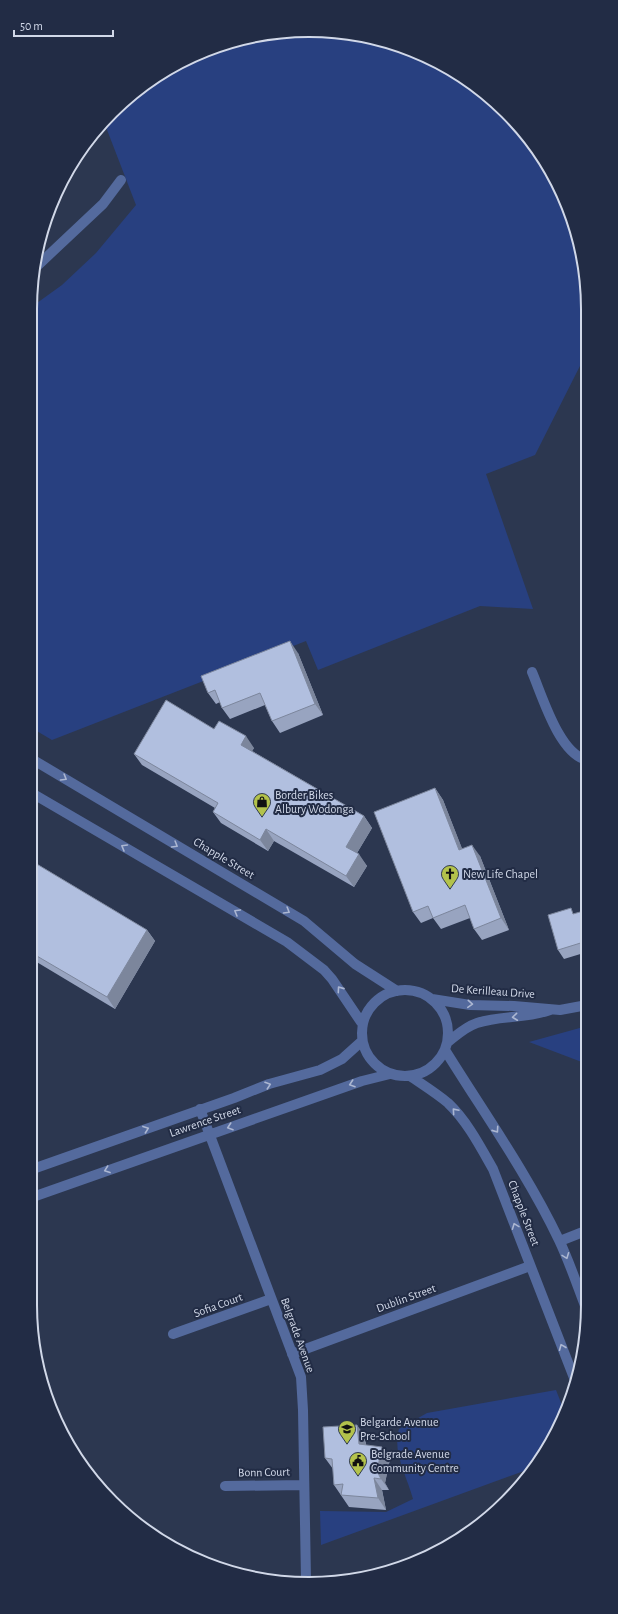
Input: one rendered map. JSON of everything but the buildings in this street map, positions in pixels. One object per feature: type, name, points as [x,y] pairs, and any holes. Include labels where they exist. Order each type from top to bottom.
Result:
[{"type":"street","points":[[41,262],[103,204],[121,180]]},
{"type":"street","points":[[532,672],[555,728],[567,746],[581,757]]},
{"type":"street","name":"Chapple Street","points":[[37,762],[304,921],[356,964],[397,990]]},
{"type":"street","points":[[37,796],[287,942],[324,970],[362,1022]]},
{"type":"street","points":[[397,990],[410,990],[421,993],[432,999],[444,1013],[447,1022],[446,1046],[439,1060],[431,1068],[410,1076],[390,1074],[380,1069],[366,1052],[362,1041],[362,1022],[373,1003],[384,995],[397,990]]},
{"type":"street","name":"De Kerilleau Drive","points":[[432,999],[470,1005],[514,1006],[553,1010]]},
{"type":"street","name":"De Kerilleau Drive","points":[[446,1046],[464,1030],[486,1020],[536,1016],[553,1010],[581,1006]]},
{"type":"street","name":"Lawrence Street","points":[[37,1167],[268,1084],[320,1070],[342,1059],[362,1041]]},
{"type":"street","name":"Chapple Street","points":[[446,1046],[483,1110],[506,1144],[560,1241],[581,1295]]},
{"type":"street","name":"Lawrence Street","points":[[37,1195],[210,1133],[362,1081],[390,1074]]},
{"type":"street","name":"Chapple Street","points":[[410,1076],[437,1094],[449,1105],[476,1140],[493,1169],[572,1374]]},
{"type":"street","name":"Belgrade Avenue","points":[[200,1109],[301,1376],[306,1577]]},
{"type":"street","points":[[560,1241],[581,1233]]},
{"type":"street","name":"Dublin Street","points":[[292,1354],[530,1266]]},
{"type":"street","name":"Sofia Court","points":[[173,1334],[271,1299]]},
{"type":"street","name":"Bonn Court","points":[[225,1486],[303,1485]]},
{"type":"shaded area","points":[[309,37],[345,39],[396,51],[445,73],[475,93],[514,130],[525,143],[545,173],[567,222],[579,273],[581,309],[581,364],[535,455],[486,474],[533,609],[480,606],[318,670],[306,641],[52,740],[37,731],[37,303],[62,285],[96,253],[136,205],[106,128],[143,93],[173,73],[222,51],[256,42],[273,39]]},
{"type":"shaded area","points":[[581,1028],[581,1062],[529,1042]]},
{"type":"shaded area","points":[[556,1390],[562,1405],[545,1441],[525,1471],[321,1545],[320,1511],[386,1512],[413,1499],[401,1464],[397,1446],[397,1438],[399,1429],[427,1413]]},
{"type":"place","name":"Border Bikes Albury Wodonga","points":[[262,817]]},
{"type":"place","name":"New Life Chapel","points":[[450,889]]},
{"type":"place","name":"Belgarde Avenue Pre-School","points":[[347,1444]]},
{"type":"place","name":"Belgrade Avenue Community Centre","points":[[358,1476]]}]
